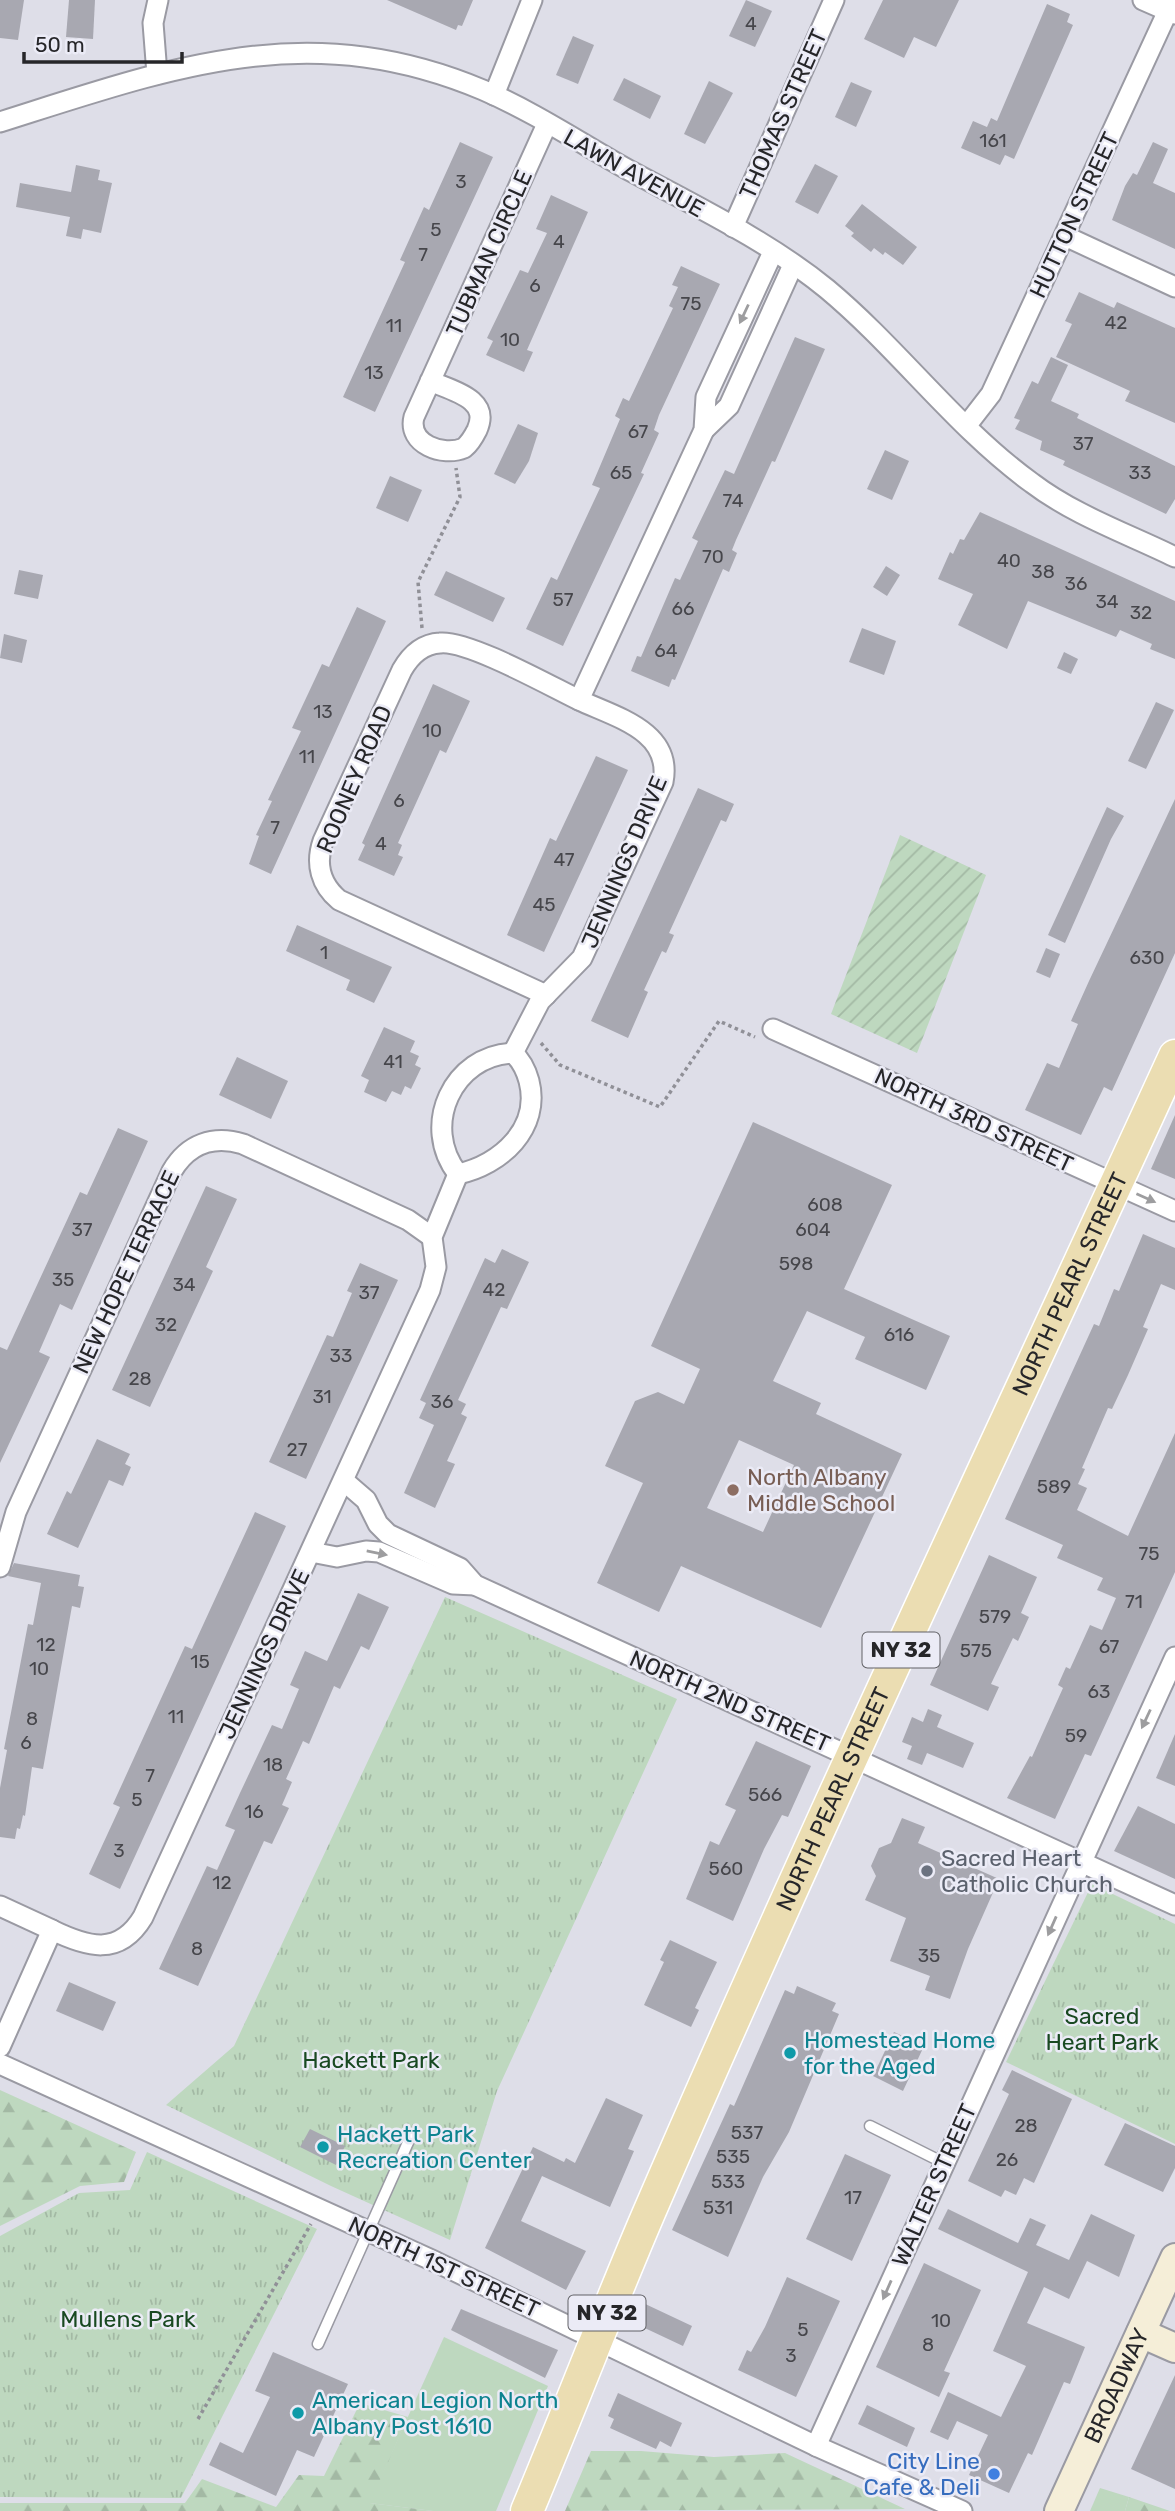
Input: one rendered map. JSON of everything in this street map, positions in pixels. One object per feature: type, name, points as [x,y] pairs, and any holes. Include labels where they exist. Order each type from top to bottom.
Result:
[{"type":"main road","name":"NORTH PEARL STREET","points":[[527,2511],[648,2215],[852,1757],[1175,1056]]},
{"type":"street","points":[[157,74],[153,23],[158,0]]},
{"type":"street","points":[[494,95],[532,0]]},
{"type":"street","name":"THOMAS STREET","points":[[733,227],[834,0]]},
{"type":"street","points":[[1143,0],[1172,9]]},
{"type":"street","name":"HUTTON STREET","points":[[967,425],[989,398],[1172,9]]},
{"type":"street","name":"LAWN AVENUE","points":[[0,122],[157,74],[246,55],[333,53],[408,65],[494,95],[733,227],[793,265],[850,310],[999,457],[1043,492],[1175,557]]},
{"type":"street","name":"TUBMAN CIRCLE","points":[[454,452],[444,452],[423,443],[413,432],[412,421],[547,124]]},
{"type":"street","points":[[1065,236],[1175,287]]},
{"type":"street","points":[[704,430],[706,397],[773,252]]},
{"type":"street","points":[[425,647],[440,643],[457,644],[579,700],[704,430],[729,406],[793,265]]},
{"type":"street","points":[[430,381],[473,401],[480,409],[481,420],[471,442],[454,452]]},
{"type":"street","name":"ROONEY ROAD","points":[[425,647],[411,657],[402,670],[323,841],[319,857],[320,874],[327,888],[346,904],[545,995]]},
{"type":"street","name":"JENNINGS DRIVE","points":[[513,1053],[545,995],[582,958],[660,789],[664,774],[660,750],[651,736],[579,700]]},
{"type":"street","name":"NORTH 3RD STREET","points":[[765,1034],[1175,1211]]},
{"type":"street","points":[[513,1053],[523,1064],[530,1087],[530,1107],[524,1126],[501,1156],[458,1174],[452,1166],[442,1136],[441,1124],[447,1097],[467,1069],[492,1056],[513,1053]]},
{"type":"street","name":"NEW HOPE TERRACE","points":[[0,1567],[16,1512],[172,1171],[190,1150],[216,1140],[243,1144],[408,1220],[432,1237]]},
{"type":"street","name":"JENNINGS DRIVE","points":[[52,1930],[84,1944],[102,1946],[118,1941],[138,1924],[430,1290],[436,1267],[432,1237],[458,1174]]},
{"type":"street","name":"NORTH 2ND STREET","points":[[344,1481],[366,1500],[379,1524],[388,1534],[460,1569],[475,1585]]},
{"type":"street","name":"NORTH 2ND STREET","points":[[311,1552],[337,1557],[366,1551],[379,1552],[453,1584],[475,1585],[1175,1905]]},
{"type":"street","name":"WALTER STREET","points":[[816,2446],[1175,1657]]},
{"type":"street","points":[[0,1906],[52,1930],[0,2047]]},
{"type":"street","name":"NORTH 1ST STREET","points":[[0,2064],[368,2231],[816,2446],[962,2511]]},
{"type":"street","name":"BROADWAY","points":[[1059,2511],[1175,2258]]},
{"type":"street","points":[[1141,2333],[1175,2348]]},
{"type":"lane","points":[[870,2126],[944,2163]]},
{"type":"lane","points":[[317,2344],[411,2138]]},
{"type":"path","points":[[425,647],[417,585],[460,498],[454,452]]},
{"type":"path","points":[[524,1031],[542,1044],[560,1065],[660,1107],[719,1021],[765,1034]]},
{"type":"path","points":[[198,2419],[320,2209]]},
{"type":"green space","points":[[900,835],[986,875],[917,1053],[831,1014]]},
{"type":"green space","name":"Hackett Park","points":[[445,1597],[677,1699],[497,2091],[450,2240],[331,2186],[166,2105],[234,2046]]},
{"type":"green space","name":"Sacred Heart Park","points":[[1092,1884],[1175,1924],[1175,2144],[1006,2062]]},
{"type":"green space","points":[[0,2090],[136,2152],[124,2182],[80,2186],[0,2226]]},
{"type":"green space","name":"Mullens Park","points":[[147,2152],[317,2229],[181,2498],[0,2497],[0,2236],[79,2193],[130,2190]]},
{"type":"green space","points":[[444,2337],[548,2386],[496,2511],[433,2511],[369,2503]]},
{"type":"green space","points":[[360,2403],[408,2417],[370,2503],[433,2511],[0,2511],[0,2503],[185,2503],[202,2479],[276,2507],[299,2475],[324,2476]]},
{"type":"green space","points":[[591,2451],[641,2451],[714,2457],[785,2453],[905,2509],[565,2511]]},
{"type":"green space","points":[[1100,2488],[1129,2497],[1125,2511],[1090,2511]]},
{"type":"green space","points":[[1129,2497],[1170,2511],[1125,2511]]},
{"type":"building","points":[[0,0],[24,0],[18,40],[0,38]]},
{"type":"building","points":[[69,0],[95,0],[93,39],[66,37]]},
{"type":"building","points":[[387,0],[473,0],[462,26],[458,25],[456,30]]},
{"type":"building","points":[[746,0],[772,11],[755,47],[729,36]]},
{"type":"building","points":[[883,0],[959,0],[936,47],[914,37],[904,58],[864,39]]},
{"type":"building","points":[[1047,4],[1070,14],[1067,22],[1073,25],[1014,159],[1005,155],[1000,165],[961,148],[973,121],[987,127],[991,118],[997,121]]},
{"type":"building","points":[[573,36],[594,45],[578,84],[556,75]]},
{"type":"building","points":[[624,78],[661,96],[650,119],[613,100]]},
{"type":"building","points":[[709,81],[733,93],[705,144],[684,134]]},
{"type":"building","points":[[851,82],[872,91],[856,127],[835,117]]},
{"type":"building","points":[[460,142],[493,157],[375,412],[343,397],[405,262],[400,260],[424,207],[429,210]]},
{"type":"building","points":[[1153,142],[1168,149],[1153,183],[1175,193],[1175,249],[1112,220],[1125,186],[1133,173],[1137,175]]},
{"type":"building","points":[[815,164],[838,176],[818,214],[795,202]]},
{"type":"building","points":[[76,165],[100,170],[98,180],[112,183],[101,233],[83,229],[81,239],[66,236],[70,217],[16,207],[20,183],[71,192]]},
{"type":"building","points":[[551,195],[588,212],[527,350],[533,352],[524,372],[486,355],[493,341],[487,338],[520,270],[528,273],[547,233],[536,229]]},
{"type":"building","points":[[862,204],[917,247],[903,265],[885,252],[883,255],[874,248],[871,252],[851,236],[854,233],[845,226]]},
{"type":"building","points":[[681,266],[720,284],[659,415],[654,430],[659,433],[641,473],[644,474],[563,646],[526,629],[551,577],[557,580],[600,488],[592,485],[620,419],[615,416],[623,398],[629,401],[673,308],[669,306],[678,287],[672,285]]},
{"type":"building","points":[[1079,292],[1114,308],[1117,302],[1175,328],[1175,423],[1125,401],[1130,391],[1056,357],[1072,324],[1065,321]]},
{"type":"building","points":[[795,337],[825,349],[775,462],[772,461],[736,540],[732,550],[737,553],[729,572],[723,569],[675,680],[672,679],[669,687],[631,671],[637,656],[641,657],[675,578],[680,580],[698,541],[692,538],[725,470],[734,474]]},
{"type":"building","points":[[1051,357],[1068,365],[1051,401],[1079,414],[1077,418],[1175,466],[1175,499],[1166,514],[1063,465],[1065,461],[1040,450],[1042,441],[1015,429],[1020,420],[1014,418],[1032,381],[1038,384]]},
{"type":"building","points":[[518,424],[538,433],[529,461],[515,484],[494,474]]},
{"type":"building","points":[[885,450],[909,461],[892,500],[867,489]]},
{"type":"building","points":[[390,476],[422,490],[408,522],[376,508]]},
{"type":"building","points":[[980,512],[1175,601],[1175,659],[1150,649],[1152,644],[1120,630],[1116,637],[1028,601],[1007,649],[958,625],[973,594],[938,579],[950,552],[953,554],[960,539],[964,540]]},
{"type":"building","points":[[886,566],[900,575],[887,596],[873,587]]},
{"type":"building","points":[[19,570],[43,575],[38,599],[14,594]]},
{"type":"building","points":[[446,571],[505,598],[493,622],[434,595]]},
{"type":"building","points":[[357,607],[386,621],[271,874],[249,864],[259,836],[256,835],[272,801],[268,800],[301,731],[292,728],[322,664],[329,667]]},
{"type":"building","points":[[862,628],[896,641],[884,675],[849,662]]},
{"type":"building","points":[[4,634],[27,640],[22,663],[0,658]]},
{"type":"building","points":[[1064,652],[1078,659],[1071,674],[1057,668]]},
{"type":"building","points":[[433,684],[470,701],[446,753],[440,750],[398,843],[402,845],[398,855],[403,857],[394,876],[358,860],[365,845],[362,843]]},
{"type":"building","points":[[1156,702],[1174,710],[1146,769],[1128,761]]},
{"type":"building","points":[[596,756],[628,770],[544,952],[507,935],[550,838],[556,841]]},
{"type":"building","points":[[698,788],[734,804],[726,822],[721,820],[669,933],[674,935],[666,953],[662,951],[644,990],[648,992],[628,1038],[591,1021]]},
{"type":"building","points":[[1175,799],[1175,953],[1112,1091],[1104,1087],[1081,1135],[1025,1110],[1047,1063],[1059,1068],[1078,1024],[1071,1021]]},
{"type":"building","points":[[1107,807],[1124,816],[1065,943],[1048,935]]},
{"type":"building","points":[[297,925],[392,967],[374,1003],[346,990],[350,980],[286,951]]},
{"type":"building","points":[[1046,948],[1060,954],[1050,978],[1036,972]]},
{"type":"building","points":[[384,1027],[415,1041],[410,1052],[419,1056],[415,1065],[421,1068],[411,1089],[405,1086],[401,1095],[392,1091],[386,1102],[364,1092],[369,1080],[361,1076]]},
{"type":"building","points":[[237,1057],[288,1081],[271,1119],[219,1095]]},
{"type":"building","points":[[1175,1115],[1175,1179],[1151,1169]]},
{"type":"building","points":[[753,1122],[892,1185],[844,1289],[950,1336],[926,1390],[855,1359],[865,1337],[807,1311],[773,1381],[821,1403],[816,1414],[902,1454],[821,1628],[681,1566],[659,1612],[597,1583],[643,1483],[605,1466],[635,1401],[658,1392],[684,1404],[700,1369],[651,1346]],"holes":[[[739,1440],[794,1465],[763,1532],[707,1508]]]},
{"type":"building","points":[[118,1128],[148,1141],[72,1310],[60,1304],[39,1352],[50,1357],[0,1463],[0,1347],[7,1350],[80,1192],[87,1195]]},
{"type":"building","points":[[206,1186],[237,1199],[206,1267],[213,1271],[150,1407],[112,1390]]},
{"type":"building","points":[[1143,1234],[1175,1248],[1175,1290],[1161,1284],[1143,1327],[1148,1329],[1112,1409],[1108,1408],[1082,1468],[1085,1469],[1078,1484],[1087,1488],[1077,1510],[1128,1536],[1175,1433],[1175,1572],[1091,1756],[1085,1754],[1055,1819],[1007,1798],[1030,1756],[1032,1757],[1063,1688],[1058,1685],[1066,1667],[1070,1669],[1090,1625],[1102,1630],[1116,1598],[1097,1590],[1103,1578],[1057,1558],[1063,1545],[1005,1519],[1094,1324],[1099,1326],[1114,1289],[1119,1291]]},
{"type":"building","points":[[502,1249],[529,1262],[507,1309],[501,1307],[458,1400],[466,1404],[461,1414],[467,1417],[447,1461],[455,1464],[435,1508],[404,1493],[434,1425],[419,1418],[426,1403],[420,1400],[485,1258],[495,1263]]},
{"type":"building","points":[[360,1263],[398,1280],[306,1479],[269,1462],[327,1335],[333,1337],[352,1293],[347,1291]]},
{"type":"building","points":[[97,1439],[130,1454],[125,1464],[131,1467],[123,1486],[109,1480],[78,1548],[47,1534],[67,1491],[71,1494]]},
{"type":"building","points":[[255,1512],[286,1526],[120,1889],[89,1874],[120,1807],[113,1804],[185,1646],[192,1649]]},
{"type":"building","points":[[989,1555],[1037,1577],[1021,1613],[1029,1617],[1018,1641],[1013,1638],[991,1684],[999,1687],[988,1711],[930,1685]]},
{"type":"building","points":[[14,1563],[80,1575],[78,1586],[84,1587],[80,1608],[72,1606],[43,1769],[32,1767],[25,1816],[23,1815],[20,1829],[17,1828],[15,1839],[0,1837],[0,1788],[7,1750],[4,1749],[28,1624],[33,1625],[41,1583],[8,1576]]},
{"type":"building","points":[[358,1593],[389,1607],[369,1650],[361,1646],[340,1689],[334,1686],[309,1744],[303,1741],[286,1779],[292,1782],[282,1805],[289,1808],[272,1844],[264,1841],[198,1986],[159,1969],[207,1866],[217,1870],[235,1830],[225,1826],[272,1725],[282,1729],[299,1689],[290,1685],[305,1651],[327,1661]]},
{"type":"building","points":[[928,1709],[942,1715],[937,1727],[974,1743],[963,1768],[927,1753],[922,1765],[907,1759],[912,1746],[902,1742],[912,1717],[923,1722]]},
{"type":"building","points":[[1175,1734],[1175,1786],[1156,1778]]},
{"type":"building","points":[[756,1741],[811,1766],[788,1817],[782,1815],[764,1849],[733,1921],[686,1899],[710,1841],[719,1845],[736,1810],[725,1805]]},
{"type":"building","points":[[1138,1806],[1175,1824],[1175,1879],[1114,1851]]},
{"type":"building","name":"Sacred Heart Catholic Church","points":[[902,1818],[925,1827],[918,1843],[999,1879],[968,1949],[950,1999],[925,1990],[930,1976],[890,1961],[906,1918],[865,1900],[876,1876],[871,1866],[879,1848],[891,1843]]},
{"type":"building","points":[[670,1940],[717,1962],[695,2008],[699,2010],[691,2027],[644,2005],[664,1962],[660,1960]]},
{"type":"building","points":[[69,1982],[116,2002],[103,2031],[56,2011]]},
{"type":"building","points":[[797,1986],[836,2003],[832,2011],[839,2014],[789,2132],[763,2177],[728,2257],[672,2230],[730,2104],[734,2106],[785,1990],[794,1994]]},
{"type":"building","name":"Homestead Home for the Aged","points":[[894,2032],[924,2046],[903,2091],[873,2076]]},
{"type":"building","points":[[1012,2070],[1072,2099],[1034,2183],[1024,2178],[1016,2195],[1005,2190],[1001,2197],[968,2181],[1009,2094],[1002,2090]]},
{"type":"building","points":[[606,2098],[643,2115],[628,2149],[634,2151],[610,2207],[542,2176],[521,2221],[586,2251],[566,2290],[485,2248],[533,2147],[564,2162],[566,2158],[575,2163]]},
{"type":"building","points":[[1125,2123],[1175,2146],[1175,2168],[1163,2192],[1104,2165]]},
{"type":"building","name":"Hackett Park Recreation Center","points":[[310,2129],[345,2146],[336,2165],[300,2147]]},
{"type":"building","points":[[845,2154],[891,2175],[852,2261],[806,2239]]},
{"type":"building","points":[[948,2209],[1018,2243],[1030,2218],[1046,2225],[1036,2245],[1069,2260],[1091,2214],[1135,2235],[1119,2277],[1087,2261],[1069,2299],[1044,2287],[1027,2323],[1085,2347],[1070,2384],[1064,2382],[1032,2455],[1028,2453],[1009,2493],[969,2475],[988,2435],[957,2421],[948,2440],[930,2432],[948,2392],[1001,2417],[1026,2366],[993,2351],[1028,2272],[938,2229]]},
{"type":"building","points":[[924,2263],[981,2290],[944,2371],[950,2373],[939,2397],[876,2367]]},
{"type":"building","points":[[787,2277],[840,2301],[796,2397],[738,2370],[747,2350],[751,2352],[765,2327]]},
{"type":"building","points":[[641,2302],[692,2326],[683,2346],[632,2322]]},
{"type":"building","points":[[461,2309],[558,2350],[545,2378],[451,2330]]},
{"type":"building","name":"American Legion North Albany Post 1610","points":[[273,2352],[348,2384],[314,2457],[297,2450],[276,2496],[209,2465],[220,2442],[243,2453],[270,2397],[255,2391]]},
{"type":"building","points":[[1175,2375],[1175,2489],[1131,2469]]},
{"type":"building","points":[[618,2393],[682,2423],[671,2447],[660,2441],[656,2449],[610,2428],[614,2419],[608,2416]]},
{"type":"building","points":[[867,2405],[915,2428],[907,2447],[858,2424]]},
{"type":"place","name":"North Albany Middle School","points":[[733,1490]]},
{"type":"place","name":"Sacred Heart Catholic Church","points":[[927,1871]]},
{"type":"place","name":"Homestead Home for the Aged","points":[[790,2053]]},
{"type":"place","name":"Hackett Park Recreation Center","points":[[323,2147]]},
{"type":"place","name":"American Legion North Albany Post 1610","points":[[298,2413]]},
{"type":"place","name":"City Line Cafe & Deli","points":[[994,2474]]}]
